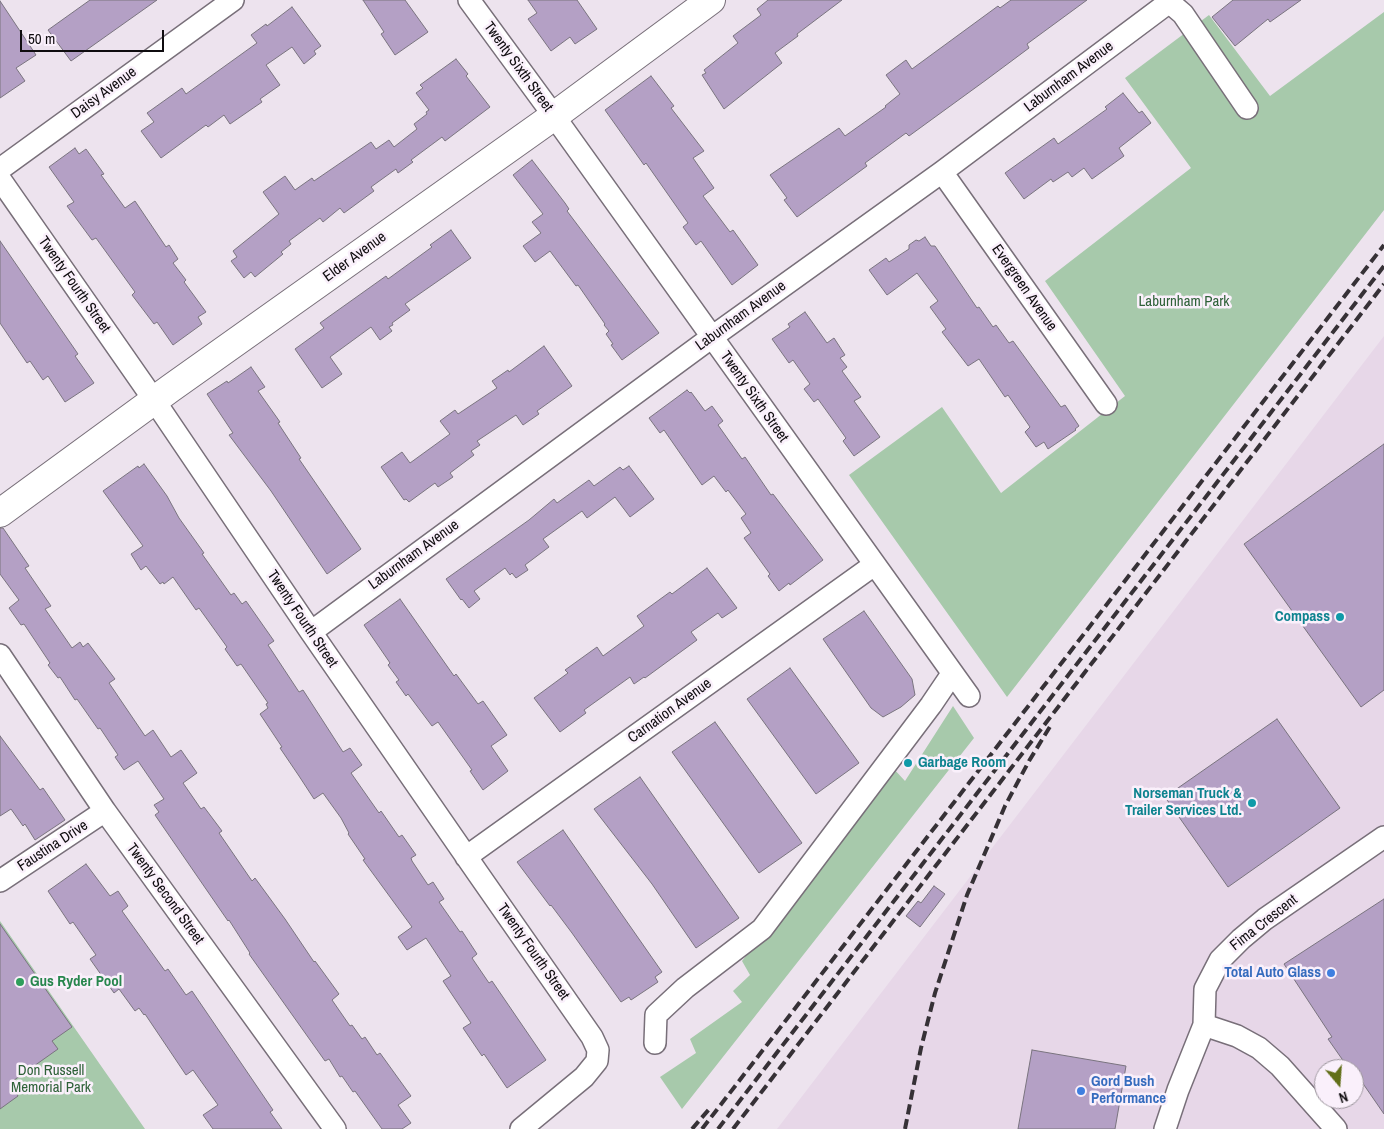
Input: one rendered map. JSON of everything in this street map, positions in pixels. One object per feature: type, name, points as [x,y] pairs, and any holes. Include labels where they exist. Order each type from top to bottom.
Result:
[{"type":"street","name":"Daisy Avenue","points":[[0,169],[234,0]]},
{"type":"street","name":"Twenty Sixth Street","points":[[469,0],[969,696]]},
{"type":"street","name":"Elder Avenue","points":[[0,514],[154,400],[554,116],[711,0]]},
{"type":"street","points":[[1171,1],[1183,14],[1247,108]]},
{"type":"street","name":"Laburnham Avenue","points":[[311,632],[712,337],[942,172],[1171,1]]},
{"type":"street","name":"Evergreen Avenue","points":[[942,172],[1106,404]]},
{"type":"street","name":"Twenty Fourth Street","points":[[0,179],[592,1037],[598,1050],[596,1061],[584,1077],[521,1129]]},
{"type":"street","name":"Carnation Avenue","points":[[466,857],[874,565]]},
{"type":"street","name":"Twenty Second Street","points":[[0,654],[105,811],[335,1129]]},
{"type":"street","points":[[655,1043],[656,1015],[685,988],[762,929],[931,705],[952,674]]},
{"type":"street","name":"Faustina Drive","points":[[0,881],[105,811]]},
{"type":"street","name":"Fima Crescent","points":[[1166,1129],[1178,1090],[1204,1026],[1205,989],[1220,960],[1265,919],[1384,837]]},
{"type":"street","points":[[1204,1026],[1237,1036],[1259,1048],[1280,1066],[1336,1129]]},
{"type":"shaded area","points":[[1384,336],[1384,1129],[777,1129]]},
{"type":"green space","name":"Laburnham Park","points":[[1384,12],[1384,210],[1007,697],[849,475],[942,407],[1001,493],[1125,396],[1045,281],[1191,168],[1125,78],[1209,15],[1270,96]]},
{"type":"green space","points":[[953,706],[974,738],[682,1109],[660,1077],[696,1053],[690,1039],[742,1002],[733,991],[750,975],[742,961],[893,768],[905,781]]},
{"type":"green space","name":"Don Russell Memorial Park","points":[[0,921],[145,1129],[0,1129]]},
{"type":"building","points":[[90,0],[157,0],[71,61],[48,30]]},
{"type":"building","points":[[363,0],[405,0],[428,32],[395,55],[381,34],[384,32]]},
{"type":"building","points":[[528,0],[577,0],[597,29],[575,44],[570,37],[551,51],[528,19],[537,13]]},
{"type":"building","points":[[768,0],[842,0],[775,53],[782,63],[724,109],[702,75],[706,73],[704,70],[738,43],[733,36],[761,15],[757,9]]},
{"type":"building","points":[[1011,0],[1087,0],[1027,44],[1029,48],[909,136],[906,133],[865,163],[867,166],[797,217],[784,200],[787,198],[770,175],[839,128],[845,136],[886,107],[900,94],[886,75],[906,60],[912,69],[998,6],[1000,8]]},
{"type":"building","points":[[1233,0],[1301,0],[1270,22],[1268,19],[1235,46],[1212,17]]},
{"type":"building","points":[[0,1],[36,55],[16,68],[25,81],[0,98]]},
{"type":"building","points":[[292,7],[321,46],[314,51],[316,54],[304,64],[292,47],[266,65],[280,85],[260,99],[262,102],[230,124],[224,115],[208,127],[206,125],[161,158],[141,131],[154,122],[147,113],[182,88],[186,94],[257,43],[251,35],[266,24],[267,26]]},
{"type":"building","points":[[456,59],[468,74],[466,76],[490,107],[445,141],[442,137],[411,160],[413,162],[398,173],[396,169],[371,187],[374,191],[344,213],[340,208],[323,222],[320,218],[289,241],[291,244],[281,252],[283,254],[255,277],[251,272],[244,278],[231,261],[237,257],[233,251],[279,214],[263,192],[285,176],[295,190],[312,178],[314,181],[371,142],[376,149],[389,140],[394,147],[417,129],[414,124],[427,114],[426,112],[429,110],[416,93],[423,88],[420,85]]},
{"type":"building","points":[[651,76],[674,106],[671,108],[704,151],[693,158],[714,188],[703,196],[730,232],[733,230],[758,265],[732,285],[701,241],[696,245],[683,227],[688,223],[646,163],[644,165],[605,110]]},
{"type":"building","points":[[1123,93],[1139,113],[1142,111],[1151,123],[1119,148],[1124,156],[1092,179],[1084,168],[1072,177],[1068,172],[1053,182],[1051,179],[1024,199],[1005,173],[1054,138],[1058,144],[1107,109],[1105,107]]},
{"type":"building","points":[[75,148],[79,154],[86,149],[104,174],[101,175],[125,208],[135,201],[166,247],[169,245],[178,259],[173,263],[206,312],[198,317],[202,324],[173,345],[157,322],[154,324],[132,295],[135,292],[96,238],[92,240],[67,206],[74,202],[49,167]]},
{"type":"building","points":[[532,160],[565,203],[569,209],[567,211],[659,333],[622,360],[611,345],[613,344],[606,334],[609,331],[605,324],[578,285],[576,286],[550,251],[535,262],[523,246],[541,233],[532,222],[543,214],[513,175]]},
{"type":"building","points":[[451,230],[471,258],[405,304],[410,310],[392,323],[393,325],[389,327],[392,331],[380,340],[371,327],[330,357],[342,374],[322,388],[295,349],[324,328],[320,323],[386,276],[388,279],[432,247],[430,245]]},
{"type":"building","points":[[925,237],[931,246],[935,246],[977,308],[979,307],[993,327],[996,325],[1009,343],[1013,341],[1061,407],[1065,405],[1079,426],[1048,449],[1044,442],[1036,447],[1025,432],[1030,427],[1008,395],[1005,397],[979,359],[968,366],[942,332],[946,329],[930,307],[938,301],[917,273],[887,295],[869,270],[886,258],[889,262],[909,249],[909,245],[916,240],[919,241]]},
{"type":"building","points":[[0,241],[78,354],[75,356],[94,383],[65,402],[48,376],[43,380],[30,361],[27,363],[0,323]]},
{"type":"building","points":[[805,312],[827,343],[834,338],[845,355],[840,358],[847,367],[842,371],[861,397],[854,401],[880,437],[854,456],[843,441],[846,438],[818,399],[814,402],[804,389],[810,384],[793,360],[789,363],[772,339],[790,327],[788,324]]},
{"type":"building","points":[[544,346],[572,386],[537,411],[539,414],[523,425],[516,415],[477,441],[480,445],[471,451],[474,455],[450,473],[453,477],[438,487],[435,483],[409,502],[406,499],[404,500],[381,467],[402,452],[410,463],[450,434],[440,421],[455,410],[458,414],[497,388],[492,381],[508,370],[509,372]]},
{"type":"building","points":[[251,367],[265,387],[258,391],[280,422],[278,423],[301,458],[299,459],[361,549],[327,574],[271,491],[229,435],[233,433],[207,394],[227,381],[228,383]]},
{"type":"building","points":[[687,390],[691,392],[705,411],[712,406],[723,421],[718,425],[742,459],[745,457],[771,495],[773,494],[823,560],[779,591],[768,576],[770,574],[744,538],[751,533],[741,518],[746,514],[728,490],[726,492],[714,476],[702,485],[664,430],[660,433],[649,418]]},
{"type":"building","name":"Compass","points":[[1384,444],[1384,690],[1361,707],[1244,544]]},
{"type":"building","points":[[144,464],[231,595],[234,593],[242,604],[246,601],[274,641],[268,645],[299,692],[303,690],[343,752],[350,748],[362,765],[351,773],[379,813],[381,811],[399,837],[402,835],[416,855],[411,858],[412,861],[428,885],[433,882],[444,899],[439,902],[477,954],[472,958],[489,983],[492,981],[546,1060],[507,1088],[484,1054],[482,1056],[463,1028],[471,1023],[443,981],[451,976],[426,938],[407,950],[398,937],[412,927],[363,860],[365,859],[348,834],[341,818],[323,793],[314,799],[280,748],[282,747],[260,714],[268,708],[266,704],[268,703],[241,664],[237,666],[225,649],[227,647],[199,608],[196,610],[173,577],[164,584],[163,582],[160,584],[146,566],[141,570],[131,554],[143,546],[103,491],[138,466],[139,468]]},
{"type":"building","points":[[629,466],[654,499],[630,517],[615,497],[587,518],[582,511],[543,539],[549,547],[525,565],[528,570],[516,578],[512,573],[510,575],[505,568],[474,591],[480,599],[469,608],[446,579],[529,520],[554,499],[557,503],[589,480],[594,486],[620,467],[623,470]]},
{"type":"building","points":[[0,528],[3,528],[29,566],[25,568],[51,606],[45,609],[72,648],[80,642],[83,647],[88,643],[115,679],[109,683],[145,736],[153,730],[171,757],[181,750],[197,773],[183,783],[201,809],[204,807],[222,831],[219,833],[252,881],[255,878],[339,994],[332,1000],[350,1026],[352,1025],[362,1039],[365,1037],[377,1055],[380,1053],[411,1096],[398,1105],[411,1123],[402,1129],[382,1129],[355,1091],[353,1092],[342,1076],[340,1077],[329,1059],[325,1061],[249,954],[229,920],[155,815],[159,812],[154,805],[164,799],[138,761],[124,770],[115,757],[118,755],[100,728],[98,729],[60,677],[58,678],[48,665],[50,663],[24,624],[21,625],[9,608],[19,600],[0,574]]},
{"type":"building","points":[[707,568],[737,608],[722,618],[718,613],[691,632],[697,640],[645,678],[634,684],[630,677],[584,710],[586,713],[560,732],[534,698],[568,673],[565,670],[597,647],[603,656],[644,626],[637,616],[670,592],[672,594]]},
{"type":"building","points":[[400,599],[454,676],[456,674],[478,704],[483,701],[507,735],[491,746],[508,771],[483,790],[470,771],[472,770],[438,722],[432,726],[408,694],[406,696],[396,682],[399,680],[388,665],[390,663],[364,625]]},
{"type":"building","points":[[864,611],[912,679],[915,695],[901,707],[883,717],[871,708],[823,639]]},
{"type":"building","points":[[790,668],[859,763],[816,794],[747,699]]},
{"type":"building","name":"Norseman Truck & Trailer Services Ltd.","points":[[1277,719],[1340,808],[1228,887],[1165,797]]},
{"type":"building","points":[[715,722],[802,843],[759,873],[672,752]]},
{"type":"building","points":[[0,736],[40,790],[43,788],[65,820],[35,840],[25,824],[23,826],[11,809],[0,816]]},
{"type":"building","points":[[640,777],[739,918],[696,948],[652,884],[594,809]]},
{"type":"building","points":[[563,830],[662,972],[655,977],[658,982],[631,1000],[629,997],[621,1002],[572,933],[517,862]]},
{"type":"building","points":[[86,864],[110,896],[118,891],[128,906],[122,911],[165,971],[168,969],[186,995],[192,991],[273,1110],[270,1112],[282,1129],[213,1129],[203,1115],[218,1105],[193,1070],[186,1075],[145,1014],[139,1008],[135,1011],[119,989],[114,993],[90,959],[96,955],[73,922],[70,924],[48,891]]},
{"type":"building","points":[[934,886],[945,894],[920,927],[906,916],[918,901],[921,903]]},
{"type":"building","points":[[1384,899],[1384,1114],[1364,1085],[1364,1059],[1342,1059],[1328,1039],[1332,1037],[1284,964]]},
{"type":"building","name":"Gus Ryder Pool","points":[[0,924],[72,1027],[52,1041],[58,1049],[10,1083],[18,1096],[0,1109]]},
{"type":"building","points":[[1032,1050],[1126,1066],[1115,1129],[1018,1129]]},
{"type":"railway","points":[[702,1129],[1384,245]]},
{"type":"railway","points":[[718,1129],[1384,266]]},
{"type":"railway","points":[[733,1129],[1384,284]]},
{"type":"railway","points":[[905,1129],[921,1048],[935,993],[967,895],[1005,806],[1051,725]]},
{"type":"railway","points":[[692,1129],[711,1107]]},
{"type":"place","name":"Compass","points":[[1340,617]]},
{"type":"place","name":"Garbage Room","points":[[908,763]]},
{"type":"place","name":"Norseman Truck & Trailer Services Ltd.","points":[[1252,803]]},
{"type":"place","name":"Total Auto Glass","points":[[1331,973]]},
{"type":"place","name":"Gus Ryder Pool","points":[[20,982]]},
{"type":"place","name":"Gord Bush Performance","points":[[1081,1091]]}]
